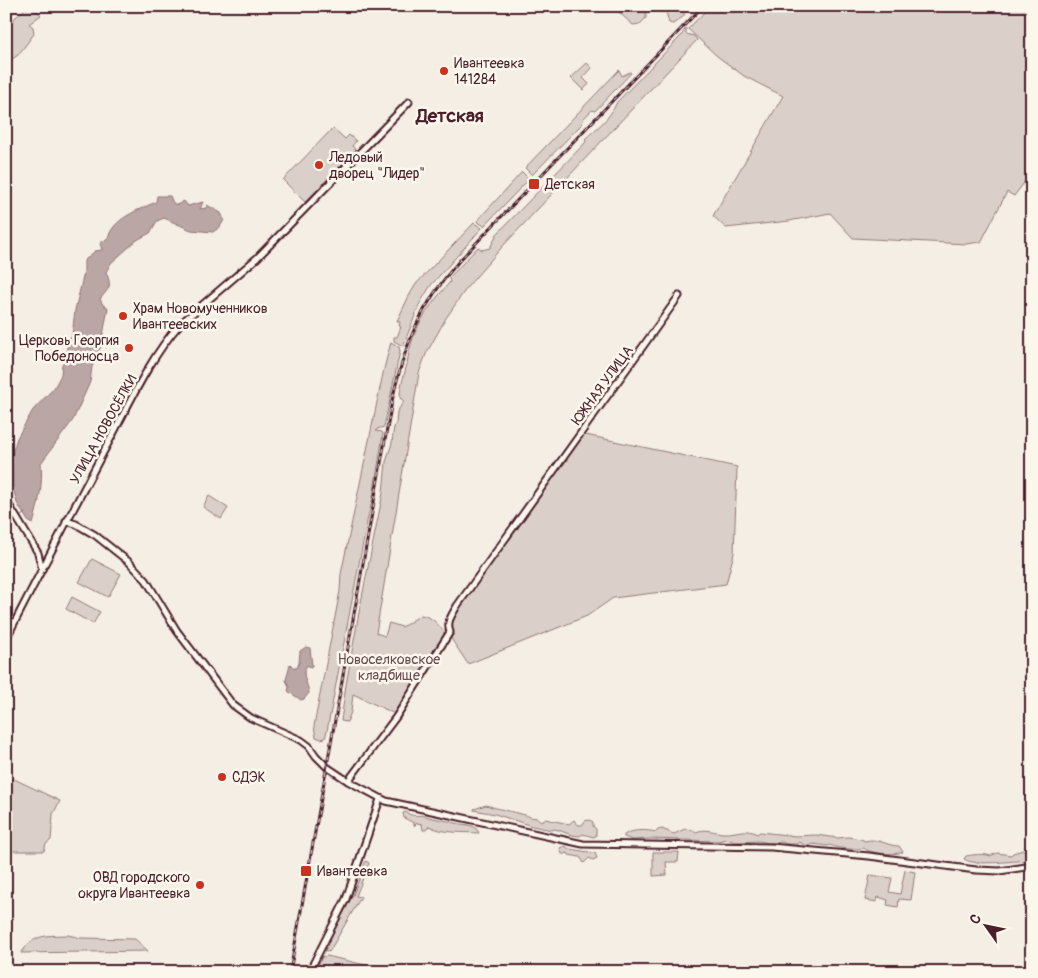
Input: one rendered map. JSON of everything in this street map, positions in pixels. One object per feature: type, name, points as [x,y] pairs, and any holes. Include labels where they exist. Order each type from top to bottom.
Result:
[{"type":"street","name":"УЛИЦА НОВОСЁЛКИ","points":[[6,639],[66,521],[163,345],[179,325],[257,258],[409,102]]},
{"type":"street","name":"ЮЖНАЯ УЛИЦА","points":[[348,781],[396,718],[450,632],[448,624],[451,615],[679,296]]},
{"type":"street","points":[[6,500],[38,553],[42,569]]},
{"type":"street","points":[[66,521],[79,525],[95,535],[117,552],[146,580],[177,631],[233,705],[251,718],[301,740],[309,746],[322,763],[348,781],[380,799],[583,844],[779,847],[976,870],[1000,870],[1032,866]]},
{"type":"street","points":[[38,553],[48,557]]},
{"type":"street","points":[[370,794],[375,803],[375,813]]},
{"type":"street","points":[[309,972],[346,899],[380,799]]},
{"type":"street","points":[[375,813],[384,804],[393,803]]},
{"type":"green space","points":[[28,6],[32,6],[41,15],[29,24],[33,27],[34,34],[18,55],[8,62],[10,70],[6,76],[6,26]]},
{"type":"green space","points":[[612,6],[643,6],[646,11],[646,18],[640,24],[633,25]]},
{"type":"green space","points":[[658,6],[684,6],[684,16],[673,24],[669,23],[666,12],[660,12],[657,9]]},
{"type":"green space","points":[[710,6],[1032,6],[1032,172],[1014,196],[1007,192],[981,242],[966,244],[853,238],[830,213],[789,221],[726,228],[713,216],[783,96],[744,76],[717,56],[688,29]]},
{"type":"green space","name":"Новоселковское кладбище","points":[[686,28],[686,34],[694,36],[697,40],[502,247],[468,286],[446,318],[426,354],[419,373],[376,633],[385,636],[389,623],[402,627],[421,615],[437,623],[444,632],[443,637],[395,714],[353,694],[351,712],[347,722],[341,721],[360,607],[383,493],[386,462],[392,443],[397,412],[404,401],[400,398],[401,387],[416,330],[431,305],[450,282],[449,278],[478,247],[482,250],[490,248],[497,234],[586,142],[585,139],[607,118],[617,102],[681,36]]},
{"type":"green space","points":[[587,63],[592,68],[583,78],[589,84],[583,90],[571,78]]},
{"type":"green space","points":[[619,70],[622,76],[631,73],[595,111],[592,110],[584,118],[581,125],[532,175],[525,168]]},
{"type":"green space","name":"Ледовый дворец \"Лидер\"","points":[[333,128],[345,139],[349,135],[356,141],[352,146],[356,150],[305,202],[283,180]]},
{"type":"green space","points":[[522,172],[529,179],[484,226],[477,221]]},
{"type":"green space","points":[[474,223],[482,228],[431,285],[420,303],[403,346],[394,341],[394,337],[397,337],[401,327],[399,326],[400,322],[397,321],[416,284]]},
{"type":"green space","points":[[391,342],[399,347],[400,351],[384,427],[376,431],[383,434],[373,497],[327,731],[325,738],[321,739],[316,737],[314,726],[340,591],[341,574]]},
{"type":"green space","points":[[581,434],[737,467],[734,553],[726,584],[613,598],[587,616],[468,664],[448,634],[449,620]]},
{"type":"green space","points":[[209,496],[228,508],[221,519],[203,507]]},
{"type":"green space","points":[[92,559],[121,574],[108,597],[79,582]]},
{"type":"green space","points":[[72,597],[100,612],[93,624],[66,609]]},
{"type":"green space","points":[[12,778],[60,801],[53,814],[51,840],[46,844],[44,851],[6,851],[6,788]]},
{"type":"green space","points":[[486,805],[537,818],[541,821],[545,819],[569,824],[574,820],[578,825],[582,825],[585,821],[589,820],[593,822],[596,836],[572,835],[555,829],[532,826],[495,814],[474,810]]},
{"type":"green space","points":[[406,812],[472,826],[479,833],[447,831],[429,826],[426,830],[423,830],[422,824],[417,823],[414,826],[414,823],[404,818],[403,813]]},
{"type":"green space","points":[[662,829],[674,834],[685,829],[696,832],[706,830],[723,833],[749,831],[757,834],[760,832],[796,836],[848,837],[865,841],[874,840],[899,846],[903,852],[871,852],[864,848],[847,849],[830,845],[813,844],[807,846],[799,842],[797,844],[786,844],[782,842],[769,843],[759,841],[736,842],[726,839],[718,841],[632,840],[624,837],[624,835],[636,831],[656,832]]},
{"type":"green space","points":[[565,846],[569,849],[595,853],[597,858],[593,860],[589,858],[584,863],[580,857],[569,855],[567,852],[562,854],[560,848]]},
{"type":"green space","points":[[1023,850],[1032,852],[1032,860],[977,863],[964,859],[966,856],[990,856],[997,853],[1011,855]]},
{"type":"green space","points":[[653,852],[679,852],[678,862],[666,862],[667,875],[653,876]]},
{"type":"green space","points":[[366,861],[369,863],[356,896],[361,897],[329,952],[324,950],[353,895]]},
{"type":"green space","points":[[905,870],[915,872],[911,900],[899,899],[898,907],[887,905],[888,900],[878,897],[877,902],[865,900],[870,875],[892,878],[889,892],[900,894]]},
{"type":"green space","points":[[68,935],[81,938],[135,939],[148,951],[21,953],[31,942],[41,937]]},
{"type":"green space","points":[[327,956],[395,972],[315,972],[322,957]]},
{"type":"shaded area","points":[[157,196],[170,196],[173,203],[177,205],[184,201],[188,206],[203,202],[200,209],[206,208],[207,205],[221,213],[224,220],[220,227],[213,232],[191,230],[164,218],[157,221],[150,233],[137,240],[111,263],[106,272],[109,287],[100,299],[103,305],[108,308],[101,346],[92,367],[90,382],[73,420],[41,463],[40,493],[33,524],[28,521],[17,503],[13,488],[12,454],[17,438],[33,410],[54,388],[61,375],[62,364],[67,358],[67,344],[72,336],[75,310],[84,273],[84,261],[95,251],[102,250],[100,243],[108,239],[110,232],[120,221],[156,202]]},
{"type":"shaded area","points":[[306,647],[310,648],[312,666],[307,665],[304,672],[309,693],[301,700],[288,691],[289,687],[286,680],[290,664],[297,668],[300,651]]},
{"type":"waterway","points":[[18,518],[25,513]]},
{"type":"waterway","points":[[6,533],[15,520]]},
{"type":"railway","points":[[290,972],[392,401],[402,361],[416,326],[434,294],[459,261],[703,6]]},
{"type":"place","name":"Ивантеевка 141284","points":[[444,71]]},
{"type":"place","name":"Ледовый дворец \"Лидер\"","points":[[319,165]]},
{"type":"place","name":"Детская","points":[[534,184]]},
{"type":"place","name":"Храм Новомученников Ивантеевских","points":[[123,316]]},
{"type":"place","name":"Церковь Георгия Победоносца","points":[[129,348]]},
{"type":"place","name":"СДЭК","points":[[222,777]]},
{"type":"place","name":"Ивантеевка","points":[[306,871]]},
{"type":"place","name":"ОВД городского округа Ивантеевка","points":[[200,885]]},
{"type":"district","name":"Детская","points":[[450,115]]}]
